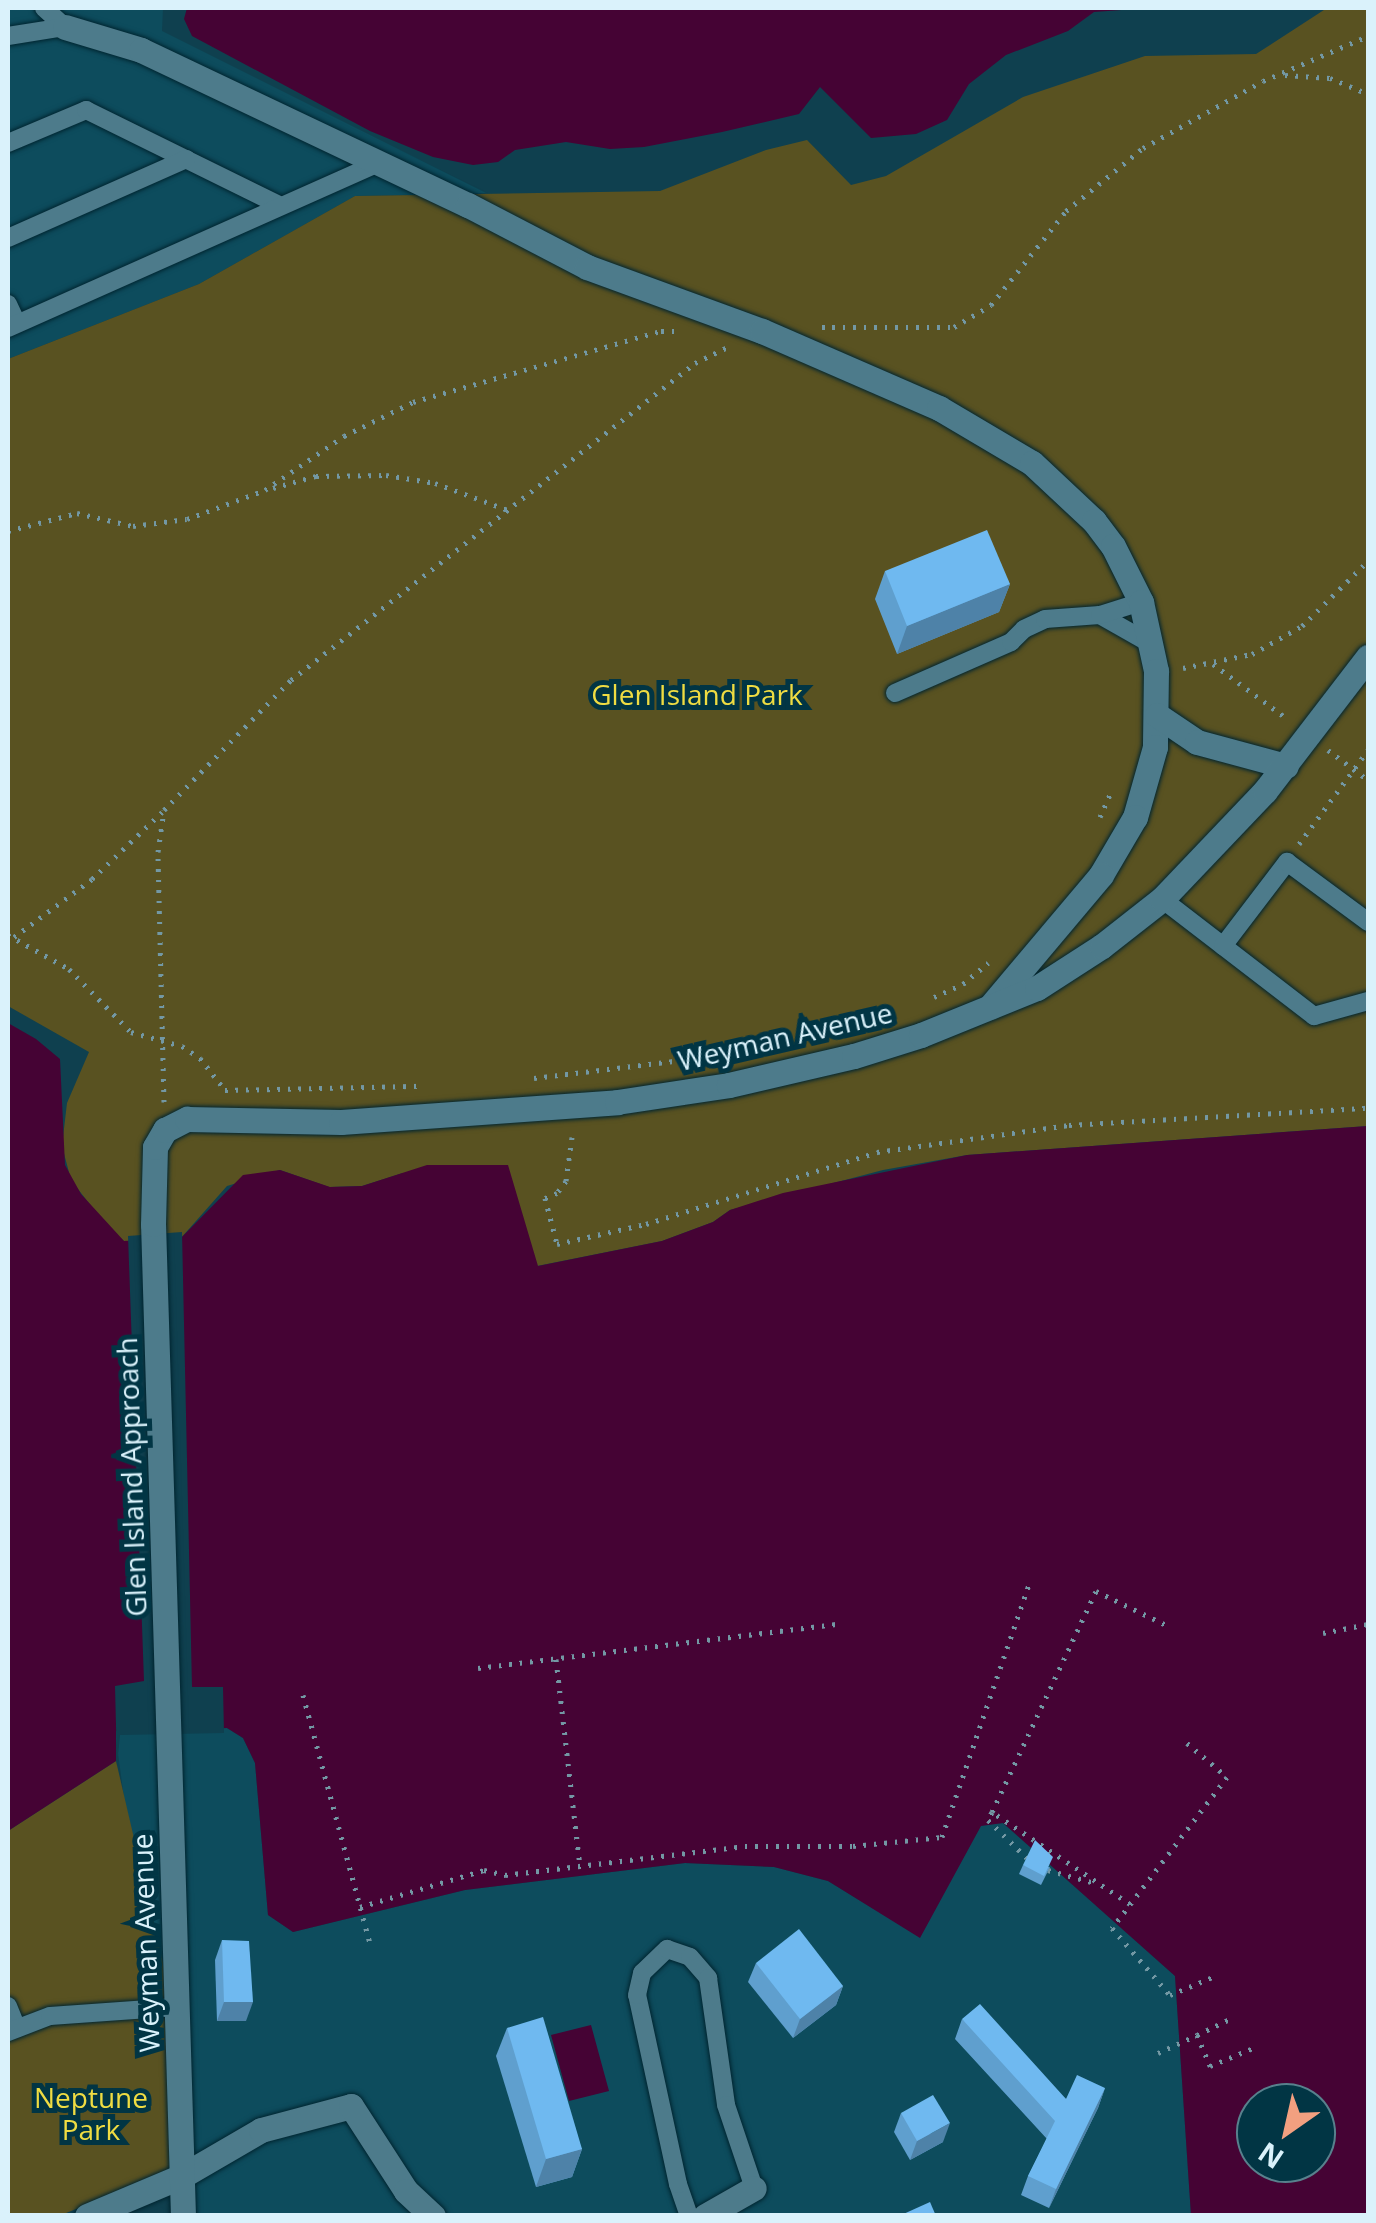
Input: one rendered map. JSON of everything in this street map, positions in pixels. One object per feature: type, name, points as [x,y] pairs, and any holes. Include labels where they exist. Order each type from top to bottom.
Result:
[{"type":"street","points":[[66,27],[141,50],[378,162],[587,268],[762,331],[939,408],[1032,463],[1094,521],[1114,546],[1142,602],[1151,644],[1158,715],[1146,789],[1126,834],[1074,911],[990,1007]]},
{"type":"street","name":"Weyman Avenue","points":[[166,1130],[187,1119],[341,1122],[470,1116],[730,1085],[854,1056],[990,1007],[1037,988],[1069,968],[1162,899],[1286,766],[1368,656]]},
{"type":"street","points":[[1158,715],[1196,742],[1286,766]]},
{"type":"street","name":"Glen Island Approach","points":[[166,1130],[155,1147],[153,1224],[168,1730]]},
{"type":"street","name":"Weyman Avenue","points":[[168,1730],[183,2216]]},
{"type":"street","points":[[87,2216],[182,2176],[261,2130],[351,2106],[406,2190],[432,2216]]},
{"type":"street","points":[[705,2216],[754,2188]]},
{"type":"lane","points":[[44,8],[66,27]]},
{"type":"lane","points":[[8,36],[66,27]]},
{"type":"lane","points":[[8,142],[86,110],[281,206]]},
{"type":"lane","points":[[8,238],[186,159]]},
{"type":"lane","points":[[8,304],[12,326],[378,162]]},
{"type":"lane","points":[[895,693],[1011,642],[1024,629],[1046,619],[1100,615],[1142,602]]},
{"type":"lane","points":[[1100,615],[1151,644]]},
{"type":"lane","points":[[1223,946],[1287,862],[1368,922]]},
{"type":"lane","points":[[1162,899],[1314,1016],[1368,1000]]},
{"type":"lane","points":[[690,2216],[678,2184],[637,1995],[642,1973],[667,1948],[690,1957],[708,1978],[726,2105],[754,2188]]},
{"type":"lane","points":[[8,2006],[12,2030],[50,2016],[177,2007]]},
{"type":"path","points":[[1280,74],[1330,78],[1368,94]]},
{"type":"path","points":[[431,1085],[225,1090],[200,1058],[160,1038],[132,1032],[70,969],[10,936],[92,879],[291,680],[694,363],[762,331]]},
{"type":"path","points":[[265,490],[316,476],[386,475],[435,483],[508,510]]},
{"type":"path","points":[[1175,669],[1252,654],[1302,626],[1368,562]]},
{"type":"path","points":[[1212,664],[1291,722]]},
{"type":"path","points":[[1326,748],[1368,780]]},
{"type":"path","points":[[1287,862],[1368,750]]},
{"type":"path","points":[[1098,824],[1112,791]]},
{"type":"path","points":[[164,810],[158,852],[164,997],[160,1038],[166,1130]]},
{"type":"path","points":[[928,1000],[963,984],[990,961]]},
{"type":"path","points":[[526,1078],[736,1053]]},
{"type":"path","points":[[572,1138],[566,1180],[557,1193],[545,1198],[556,1244],[646,1224],[877,1152],[1070,1126],[1368,1108]]},
{"type":"path","points":[[360,1907],[484,1870],[505,1876],[744,1846],[853,1846],[942,1837],[1029,1586]]},
{"type":"path","points":[[1027,1858],[988,1820],[1096,1590],[1166,1625]]},
{"type":"path","points":[[478,1668],[838,1624]]},
{"type":"path","points":[[1323,1633],[1368,1624]]},
{"type":"path","points":[[556,1658],[580,1866]]},
{"type":"path","points":[[303,1695],[370,1943]]},
{"type":"path","points":[[1187,1744],[1227,1777],[1112,1928],[1170,1996],[1215,1976]]},
{"type":"path","points":[[992,1812],[1130,1904]]},
{"type":"path","points":[[1048,1870],[1103,1885]]},
{"type":"path","points":[[1158,2052],[1234,2018]]},
{"type":"path","points":[[1198,2034],[1210,2066],[1258,2046]]},
{"type":"shaded area","points":[[8,8],[163,8],[162,31],[486,193],[355,196],[199,284],[8,359]]},
{"type":"shaded area","points":[[187,8],[1149,8],[1094,12],[1068,31],[1006,55],[969,84],[947,120],[916,134],[871,138],[820,87],[799,114],[722,132],[644,147],[610,149],[566,142],[515,150],[498,162],[473,165],[433,157],[370,131],[192,36],[184,19]]},
{"type":"shaded area","points":[[8,1023],[60,1059],[65,1165],[81,1194],[124,1241],[180,1239],[243,1175],[280,1170],[330,1187],[362,1186],[427,1165],[508,1165],[538,1266],[662,1241],[713,1222],[730,1210],[783,1193],[967,1155],[1368,1126],[1368,2215],[1191,2215],[1175,1976],[1003,1823],[981,1826],[920,1938],[828,1881],[774,1867],[685,1863],[465,1890],[293,1932],[268,1915],[255,1763],[243,1738],[227,1728],[116,1731],[116,1761],[8,1831]]},
{"type":"shaded area","points":[[227,1728],[243,1738],[255,1763],[268,1915],[293,1932],[465,1890],[685,1863],[774,1867],[828,1881],[920,1937],[981,1825],[1003,1823],[1175,1976],[1191,2215],[177,2215],[168,1984],[124,1798],[115,1731]]},
{"type":"shaded area","points":[[591,2025],[609,2091],[569,2101],[551,2035]]},
{"type":"green space","name":"Glen Island Park","points":[[1327,8],[1368,8],[1368,1126],[967,1155],[883,1170],[730,1210],[713,1222],[662,1241],[537,1266],[403,1173],[362,1186],[329,1187],[280,1170],[227,1186],[180,1239],[124,1241],[108,1228],[71,1180],[62,1146],[67,1103],[89,1052],[8,1006],[8,359],[199,284],[355,196],[660,191],[766,150],[807,140],[851,185],[886,176],[1023,97],[1145,56],[1256,54]]},
{"type":"green space","name":"Neptune Park","points":[[116,1761],[168,1984],[175,2170],[61,2215],[8,2216],[8,1831]]},
{"type":"pier","points":[[182,1232],[192,1687],[223,1687],[224,1733],[120,1735],[117,1766],[115,1686],[144,1681],[128,1236]]},
{"type":"building","points":[[987,530],[1010,584],[907,626],[885,571]]},
{"type":"building","points":[[1035,1840],[1053,1857],[1044,1876],[1023,1865]]},
{"type":"building","points":[[799,1929],[843,1986],[800,2019],[756,1963]]},
{"type":"building","points":[[222,1940],[249,1941],[253,2002],[224,2002]]},
{"type":"building","points":[[980,2004],[1066,2099],[1077,2075],[1105,2088],[1056,2189],[1028,2176],[1055,2121],[962,2019]]},
{"type":"building","points":[[543,2017],[582,2149],[546,2159],[507,2028]]},
{"type":"building","points":[[933,2095],[950,2123],[917,2141],[901,2113]]},
{"type":"building","points":[[930,2202],[936,2216],[899,2216]]}]
